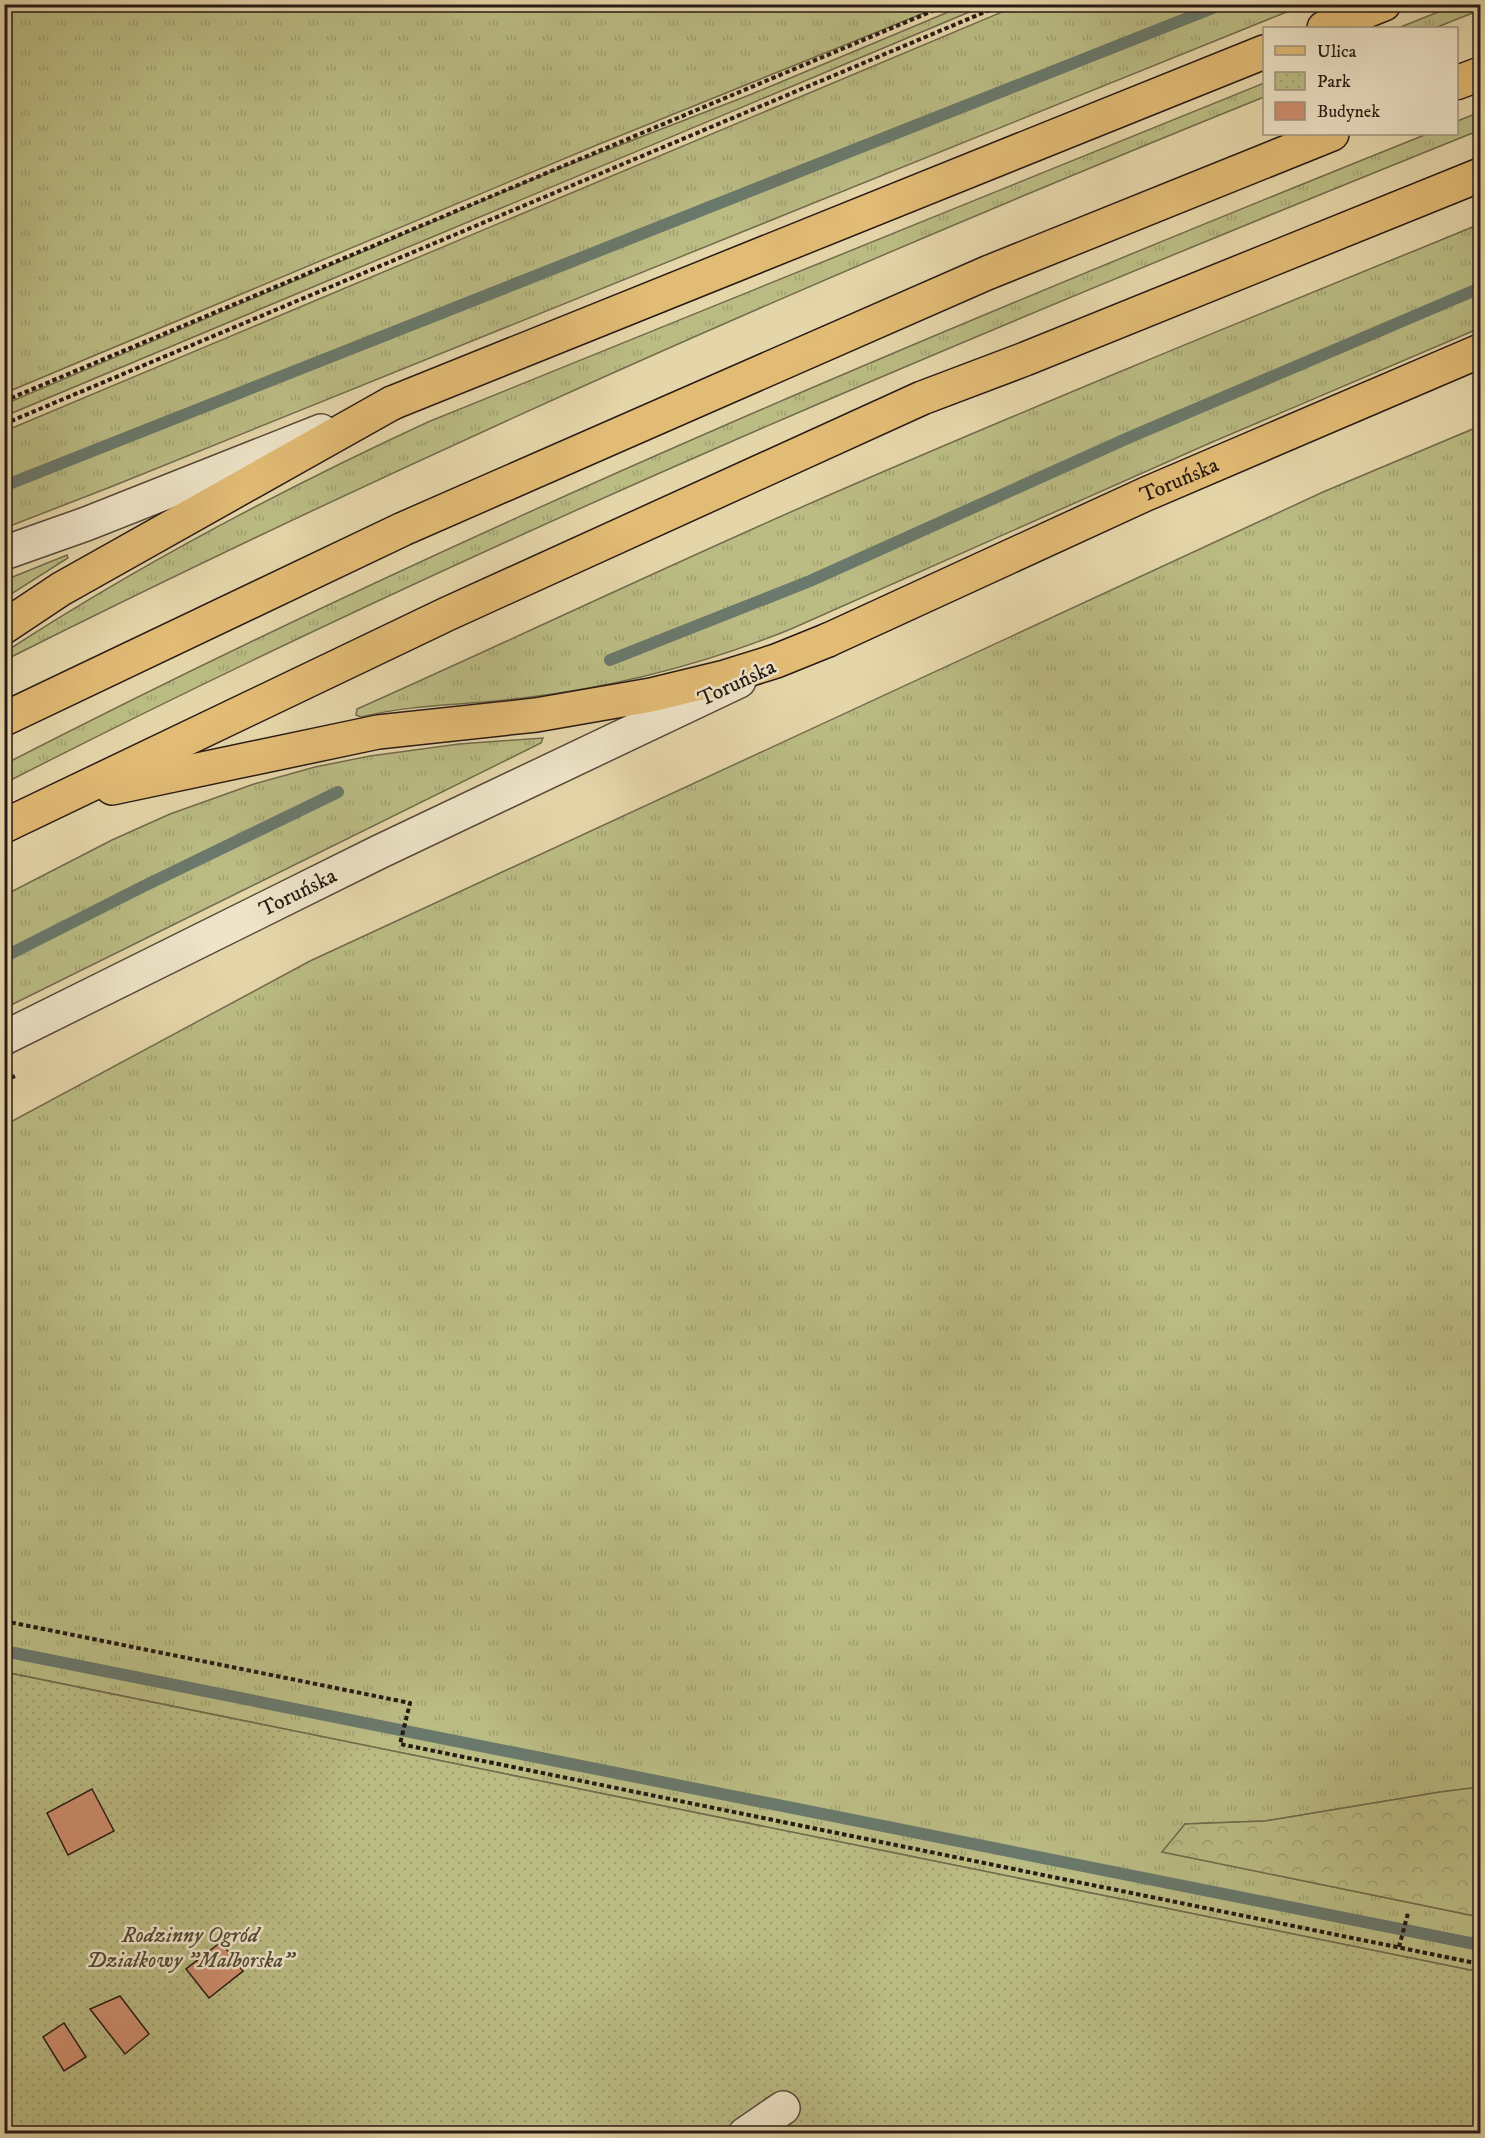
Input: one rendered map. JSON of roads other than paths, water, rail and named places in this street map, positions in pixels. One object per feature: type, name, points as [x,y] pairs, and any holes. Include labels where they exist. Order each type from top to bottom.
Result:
[{"type":"main road","points":[[1326,27],[1384,4]]},
{"type":"main road","points":[[4,627],[61,589],[392,403],[1263,52]]},
{"type":"main road","points":[[1458,82],[1480,74]]},
{"type":"main road","points":[[4,718],[424,520],[987,273],[1330,135]]},
{"type":"main road","points":[[15,821],[447,614],[922,398],[1025,359],[1480,175]]},
{"type":"main road","name":"Toruńska","points":[[828,639],[1146,494],[1480,351]]},
{"type":"main road","points":[[15,821],[57,804],[121,786],[378,732],[536,715],[651,695],[724,677],[776,660],[828,639]]},
{"type":"street","points":[[4,553],[96,520],[392,403]]},
{"type":"street","name":"Toruńska","points":[[4,1038],[379,852],[828,639]]},
{"type":"street","points":[[745,2133],[783,2108]]},
{"type":"waterway","points":[[4,486],[1223,4]]},
{"type":"waterway","points":[[610,660],[810,581],[1128,438],[1480,288]]},
{"type":"waterway","points":[[4,957],[338,792]]},
{"type":"waterway","points":[[4,1651],[1480,1945]]},
{"type":"park label","name":"Rodzinny Ogród Działkowy \"Malborska\"","points":[[190,1948]]}]
